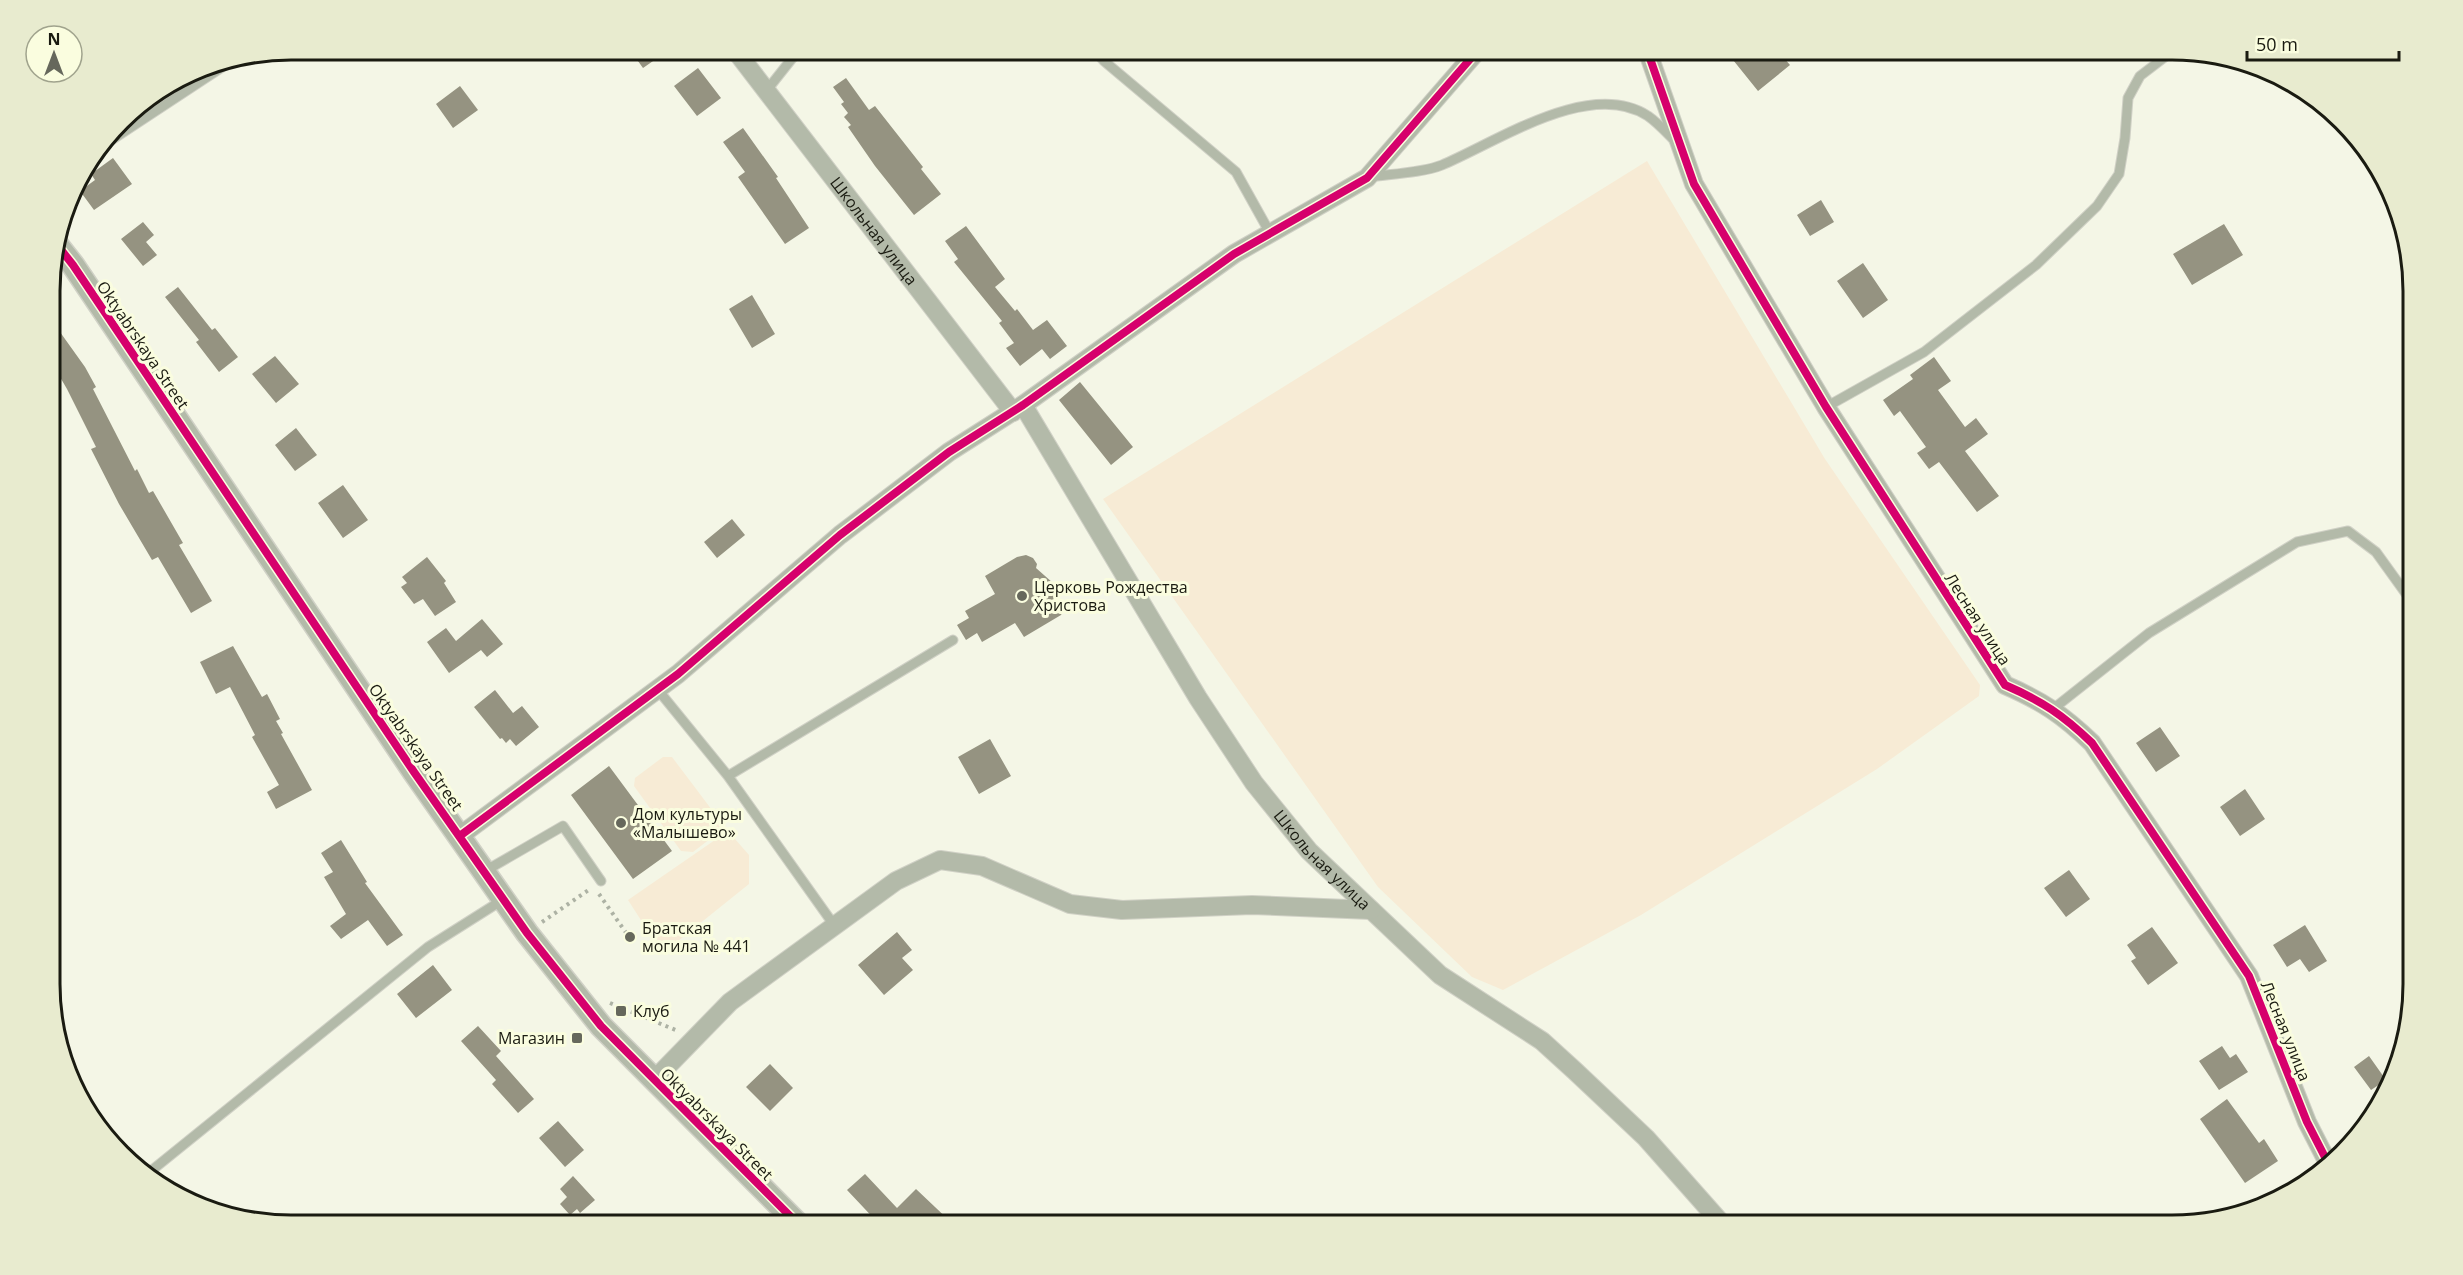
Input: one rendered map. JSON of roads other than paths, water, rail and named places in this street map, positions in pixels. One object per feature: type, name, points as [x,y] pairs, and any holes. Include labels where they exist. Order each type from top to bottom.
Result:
[{"type":"street","name":"Школьная улица","points":[[743,60],[1018,409],[1198,698],[1254,783],[1309,851],[1440,975],[1542,1041],[1567,1063],[1646,1138],[1714,1215]]},
{"type":"street","points":[[461,835],[658,690],[840,535],[949,452],[1018,409],[1234,254],[1367,178],[1469,60]]},
{"type":"street","name":"Лесная улица","points":[[1650,60],[1694,184],[1826,407],[2005,685],[2053,709],[2092,742],[2249,976],[2307,1122],[2325,1157]]},
{"type":"street","name":"Oktyabrskaya Street","points":[[63,253],[414,772],[461,835],[527,933],[601,1026],[789,1215]]},
{"type":"street","points":[[654,1080],[730,1002],[896,881],[940,860],[982,866],[1070,904],[1122,910],[1252,905],[1371,910]]},
{"type":"lane","points":[[767,90],[791,60]]},
{"type":"lane","points":[[1103,60],[1236,172],[1270,233]]},
{"type":"lane","points":[[1826,407],[1924,352],[2036,265],[2097,206],[2118,174],[2125,138],[2128,98],[2140,76],[2161,60]]},
{"type":"lane","points":[[125,131],[211,75]]},
{"type":"lane","points":[[1367,178],[1438,166],[1556,112],[1592,103],[1626,108],[1647,116],[1680,145]]},
{"type":"lane","points":[[2053,709],[2149,633],[2297,542],[2348,531],[2376,552],[2403,590]]},
{"type":"lane","points":[[728,776],[953,640]]},
{"type":"lane","points":[[658,690],[728,776],[834,925]]},
{"type":"lane","points":[[485,871],[563,826],[601,881]]},
{"type":"lane","points":[[153,1169],[428,946],[504,899]]},
{"type":"place","name":"Церковь Рождества Христова","points":[[1022,596]]},
{"type":"place","name":"Дом культуры «Малышево»","points":[[621,823]]},
{"type":"place","name":"Братская могила № 441","points":[[630,937]]},
{"type":"place","name":"Клуб","points":[[621,1011]]},
{"type":"place","name":"Магазин","points":[[577,1038]]}]
